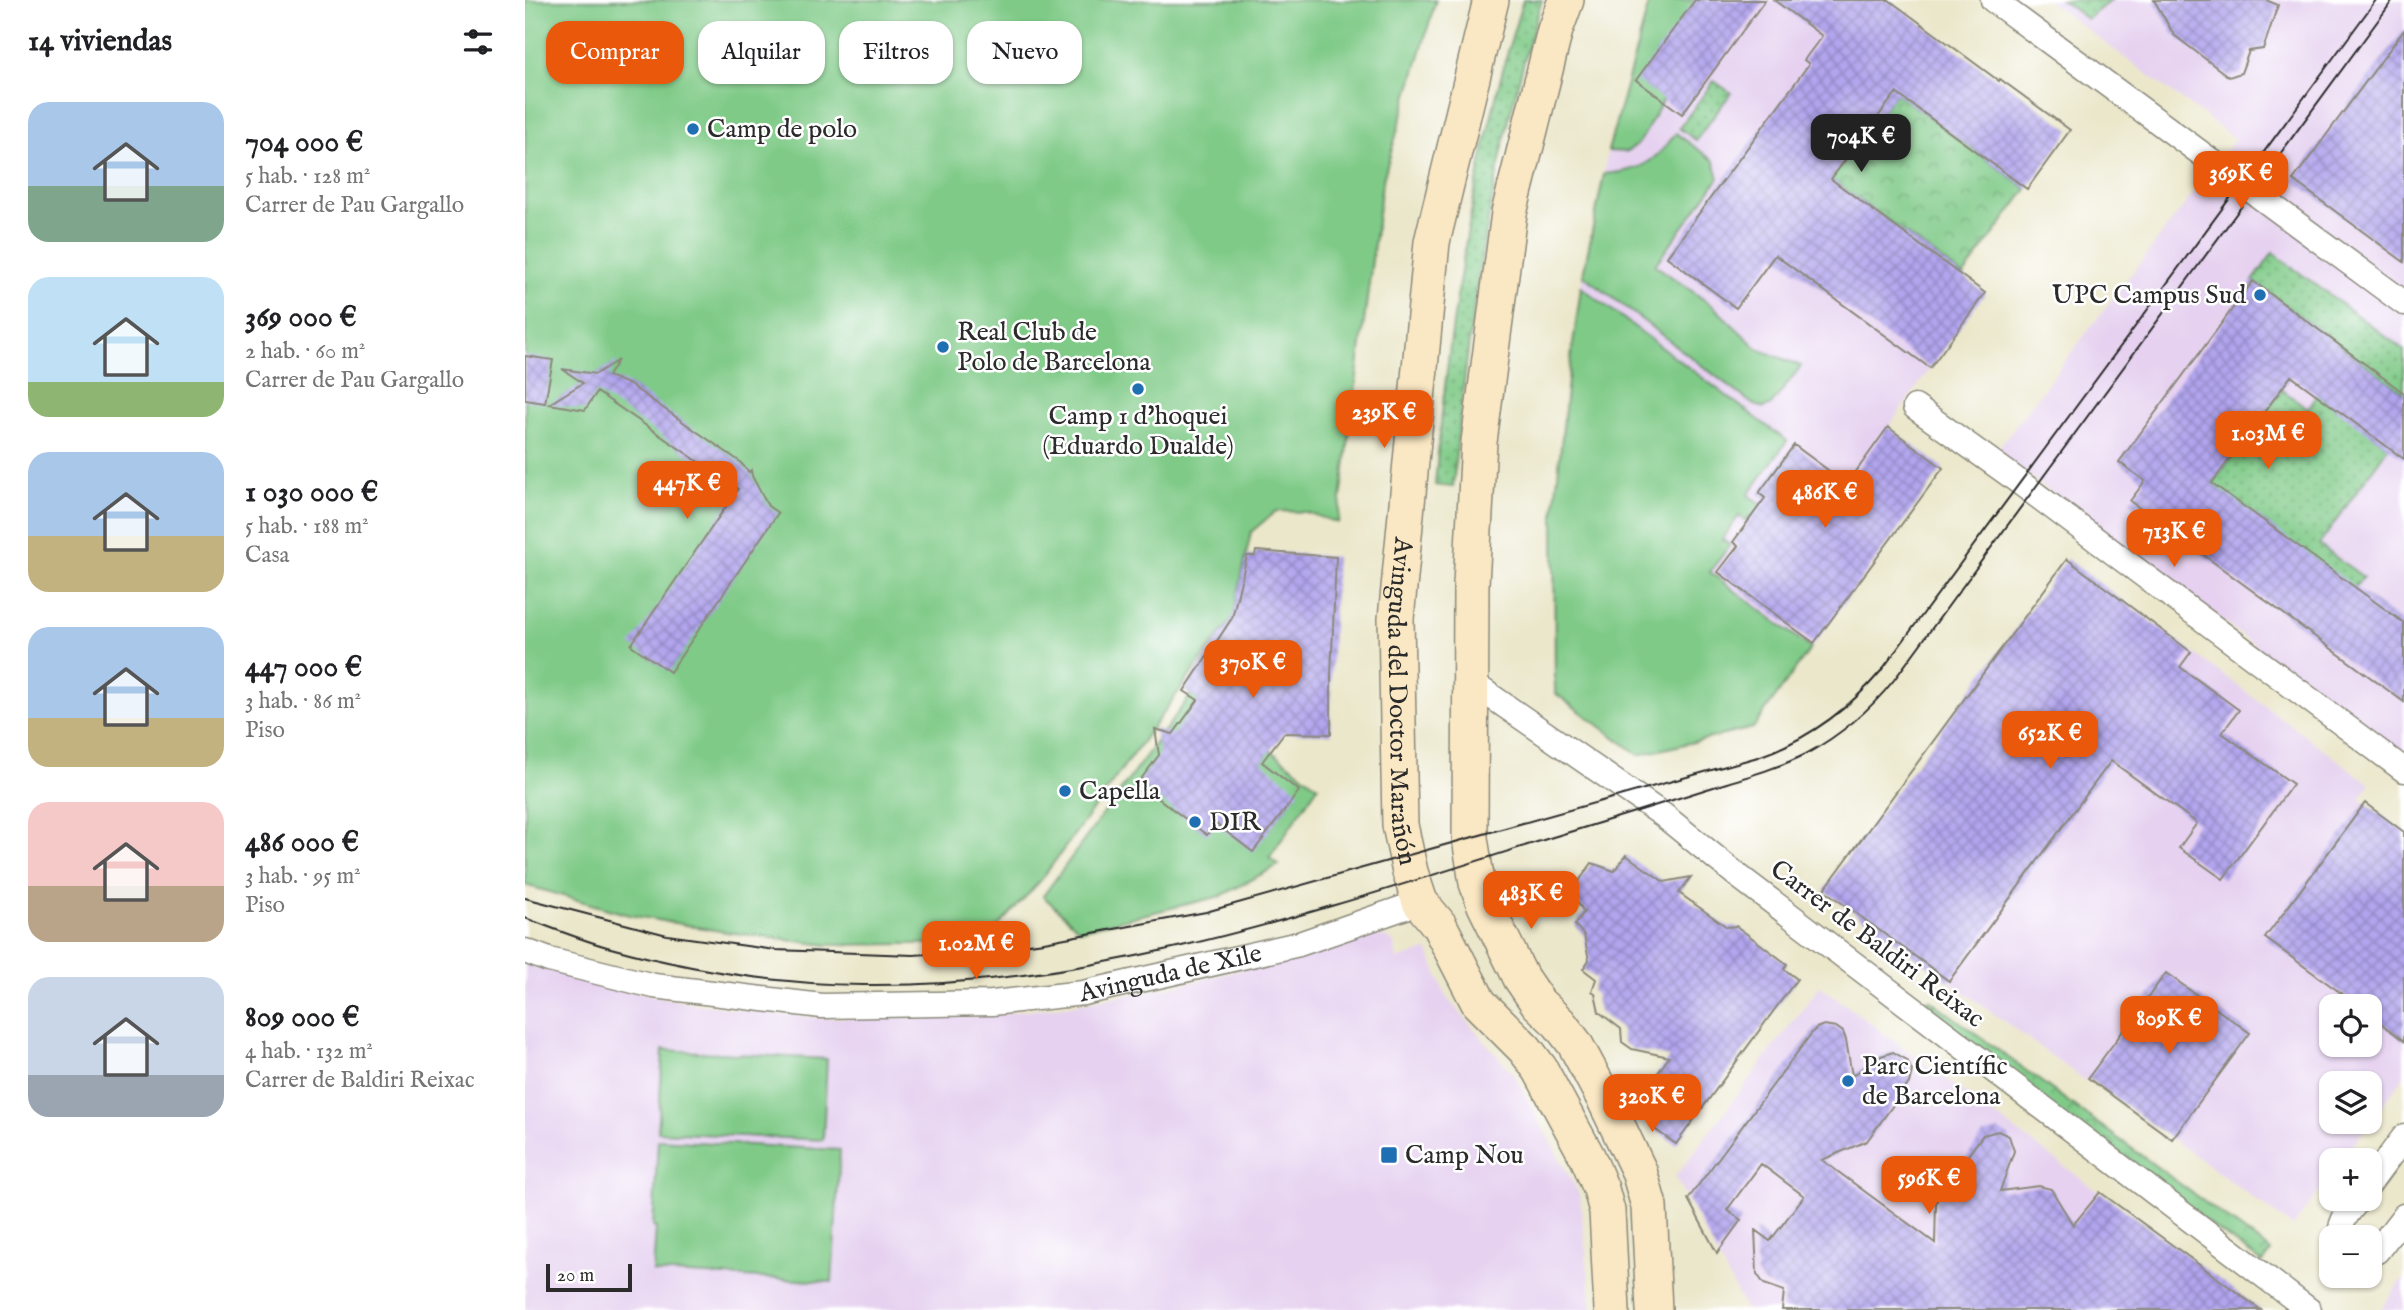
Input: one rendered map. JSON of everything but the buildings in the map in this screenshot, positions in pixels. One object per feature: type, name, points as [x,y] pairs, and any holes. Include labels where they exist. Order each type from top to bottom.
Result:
[{"type":"street","name":"Avinguda del Doctor Marañón","points":[[1491,0],[1432,242],[1396,620],[1401,825],[1410,872],[1420,902],[1439,925],[1479,1003],[1525,1049],[1540,1069],[1588,1158],[1607,1211],[1612,1310]]},
{"type":"street","points":[[1566,0],[1555,30],[1509,213],[1479,442],[1471,584],[1470,838],[1477,883],[1485,905],[1521,978],[1538,1003],[1559,1023],[1575,1044],[1639,1171],[1649,1206],[1654,1310]]},
{"type":"street","points":[[1993,0],[2404,303]]},
{"type":"street","points":[[1915,407],[2404,770]]},
{"type":"street","name":"Carrer de Baldiri Reixac","points":[[1472,683],[1663,815],[1737,875],[2309,1310]]},
{"type":"street","name":"Avinguda de Xile","points":[[525,951],[549,960],[654,986],[809,1004],[992,1003],[1083,993],[1299,944],[1477,883]]},
{"type":"street","points":[[2382,1167],[2404,1137]]},
{"type":"street","points":[[2382,1245],[2404,1216]]},
{"type":"shaded area","points":[[1650,0],[1889,0],[2070,130],[1963,276],[1985,293],[1888,427],[1943,468],[1753,728],[1639,755],[1555,693],[1553,530],[1568,380],[1583,275],[1608,151]]},
{"type":"shaded area","name":"UPC Campus Sud","points":[[2047,0],[2404,0],[2404,757],[1996,451],[2235,139]]},
{"type":"shaded area","points":[[2067,559],[2370,784],[2360,799],[2404,832],[2404,1076],[2382,1106],[2382,1071],[2319,1071],[2319,1134],[2361,1134],[2351,1148],[2319,1148],[2319,1191],[2293,1227],[2089,1078],[2086,1081],[1824,890]]},
{"type":"shaded area","points":[[1373,936],[1387,937],[1394,943],[1397,960],[1428,950],[1446,997],[1514,1075],[1580,1196],[1592,1310],[525,1310],[525,963],[607,986],[695,1004],[775,1014],[830,1018],[972,1017],[1071,1005],[1184,984]]},
{"type":"shaded area","name":"Parc Científic de Barcelona","points":[[1820,986],[2260,1310],[1746,1310],[1675,1177]]},
{"type":"shaded area","points":[[2404,1278],[2404,1310],[2380,1310],[2395,1289]]},
{"type":"green space","name":"Real Club de Polo de Barcelona","points":[[525,0],[1436,0],[1382,183],[1338,523],[1306,512],[1276,511],[1251,532],[1233,617],[1041,880],[983,943],[827,945],[726,932],[629,915],[525,885]]},
{"type":"green space","points":[[1523,0],[1542,0],[1509,120],[1484,241],[1466,364],[1453,487],[1435,485],[1456,301],[1477,179]]},
{"type":"green space","points":[[1650,0],[1704,0],[1670,87],[1644,135],[1638,144],[1626,152],[1608,151]]},
{"type":"green space","points":[[2061,0],[2111,0],[2087,19]]},
{"type":"green space","points":[[1714,81],[1731,93],[1696,140],[1679,128]]},
{"type":"green space","points":[[1896,93],[2027,189],[1963,276],[1831,179]]},
{"type":"green space","points":[[1676,133],[1714,161],[1719,178],[1655,265],[1713,306],[1758,349],[1801,366],[1771,405],[1764,408],[1754,405],[1583,275],[1604,174],[1628,171],[1646,164],[1661,152]]},
{"type":"green space","points":[[2273,253],[2404,350],[2404,393],[2253,281]]},
{"type":"green space","points":[[1581,287],[1787,441],[1748,495],[1762,505],[1752,519],[1749,516],[1746,521],[1739,516],[1722,539],[1730,545],[1710,572],[1811,648],[1753,728],[1639,755],[1555,693],[1554,512]]},
{"type":"green space","points":[[2282,390],[2308,408],[2318,394],[2389,446],[2319,545],[2363,577],[2352,591],[2209,488]]},
{"type":"green space","name":"DIR","points":[[1193,692],[1318,786],[1269,858],[1279,865],[1221,896],[1080,930],[1043,896]]},
{"type":"green space","points":[[1929,999],[2271,1251],[2263,1263],[1914,1011]]},
{"type":"green space","points":[[663,1050],[827,1059],[823,1140],[658,1132]]},
{"type":"green space","points":[[658,1140],[840,1150],[832,1282],[653,1272]]},
{"type":"tram line","points":[[525,898],[667,935],[775,950],[913,955],[985,950],[1044,942],[1206,912],[1758,757],[1793,742],[1840,711],[1881,671],[2376,0]]},
{"type":"tram line","points":[[525,918],[638,955],[766,979],[863,985],[952,982],[1040,973],[1127,958],[1299,915],[1743,778],[1806,754],[1854,721],[1894,680],[2393,0]]},
{"type":"place","name":"Camp de polo","points":[[693,129]]},
{"type":"place","name":"UPC Campus Sud","points":[[2260,295]]},
{"type":"place","name":"Real Club de Polo de Barcelona","points":[[943,347]]},
{"type":"place","name":"Camp 1 d'hoquei (Eduardo Dualde)","points":[[1138,389]]},
{"type":"place","name":"Capella","points":[[1065,791]]},
{"type":"place","name":"DIR","points":[[1195,822]]},
{"type":"place","name":"Parc Científic de Barcelona","points":[[1848,1081]]},
{"type":"place","name":"Camp Nou","points":[[1389,1155]]}]
